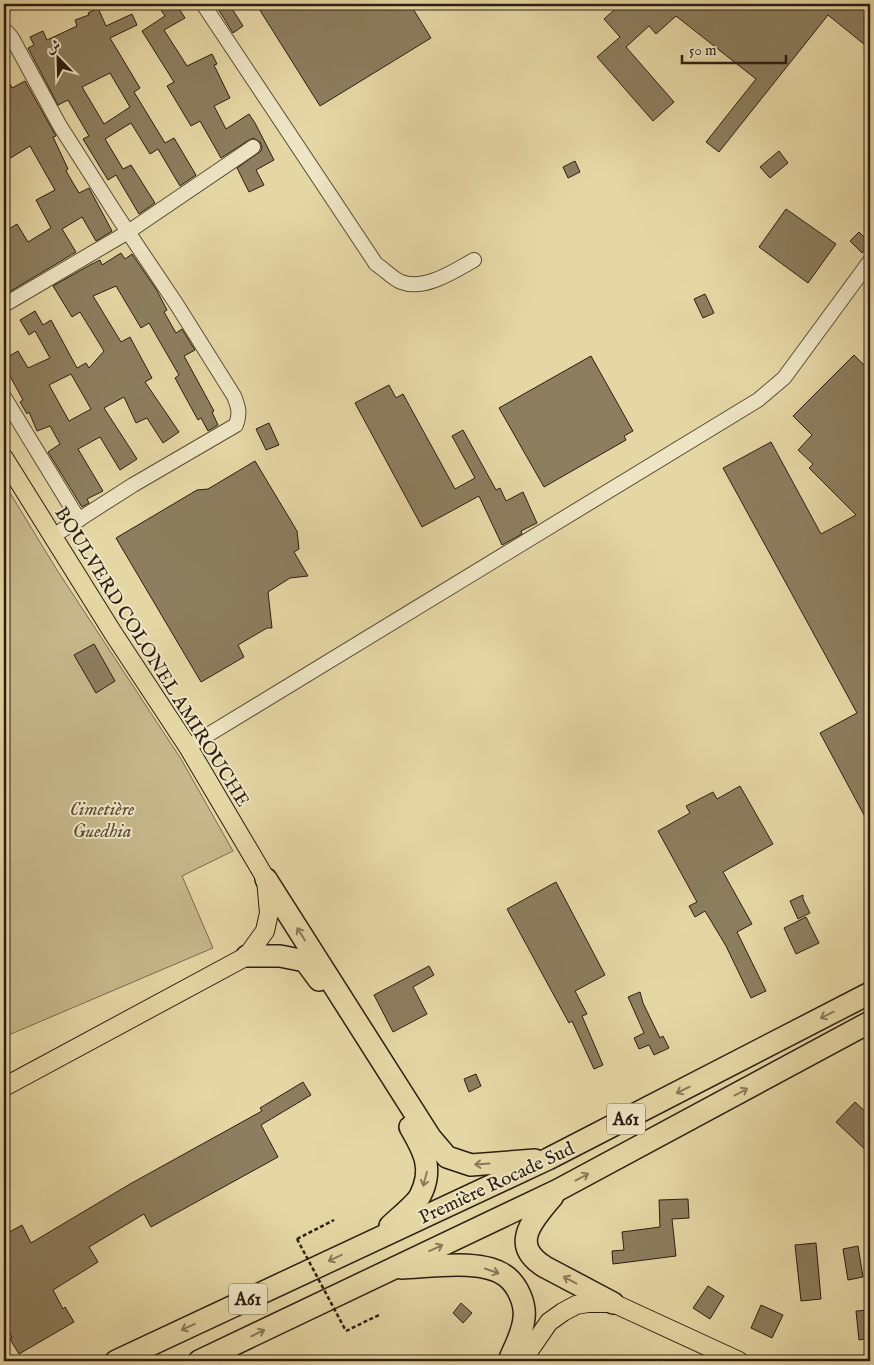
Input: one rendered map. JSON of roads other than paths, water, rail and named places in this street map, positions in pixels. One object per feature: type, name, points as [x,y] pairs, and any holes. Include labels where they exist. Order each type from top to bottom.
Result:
[{"type":"highway","points":[[266,878],[424,1128],[447,1157],[471,1165],[548,1159]]},
{"type":"highway","points":[[247,956],[280,956],[305,961],[326,990],[423,1150],[428,1172],[420,1197],[379,1237]]},
{"type":"highway","name":"Première Rocade Sud","points":[[116,1361],[548,1159],[870,993]]},
{"type":"highway","name":"Première Rocade Sud","points":[[198,1361],[558,1190],[870,1022]]},
{"type":"highway","points":[[558,1190],[527,1230],[528,1252],[535,1261],[544,1267],[613,1303]]},
{"type":"highway","points":[[392,1268],[475,1266],[490,1269],[506,1276],[516,1287],[522,1300],[524,1318],[520,1335],[509,1361]]},
{"type":"main road","name":"BOULVERD COLONEL AMIROUCHE","points":[[4,458],[113,633],[188,747],[266,878]]},
{"type":"main road","points":[[4,1087],[247,956],[265,931],[269,913],[266,878]]},
{"type":"main road","points":[[522,1361],[549,1322],[576,1305],[588,1303],[613,1303],[740,1361]]},
{"type":"street","points":[[203,4],[376,264],[401,282],[415,284],[430,282],[474,260]]},
{"type":"street","points":[[4,30],[12,38],[60,126],[177,305],[234,396],[239,408],[239,417],[236,425],[53,536]]},
{"type":"street","points":[[4,305],[128,232],[252,146]]},
{"type":"street","points":[[188,747],[758,400],[784,378],[870,261]]},
{"type":"street","points":[[4,397],[79,520]]},
{"type":"park label","name":"Cimetière Guedhia","points":[[102,819]]}]
